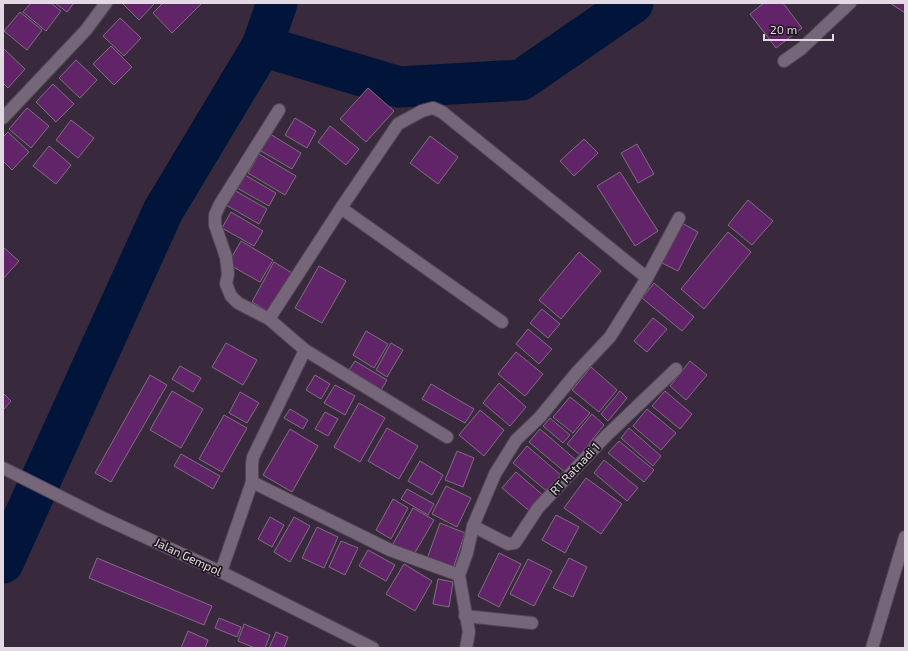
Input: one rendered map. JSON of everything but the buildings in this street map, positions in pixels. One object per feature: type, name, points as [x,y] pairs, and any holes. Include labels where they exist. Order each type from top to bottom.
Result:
[{"type":"street","points":[[3,118],[86,30],[106,3]]},
{"type":"street","points":[[784,61],[801,49],[850,3]]},
{"type":"street","points":[[269,319],[398,124],[422,111],[433,108],[442,112],[647,278]]},
{"type":"street","points":[[279,110],[220,204],[215,215],[215,225],[226,257],[228,274],[226,284],[231,296],[238,303],[269,319],[305,350],[447,437]]},
{"type":"street","points":[[341,208],[502,322]]},
{"type":"street","points":[[466,648],[469,632],[459,575],[467,553],[473,526],[495,474],[516,440],[540,417],[577,372],[610,337],[647,278],[679,218]]},
{"type":"street","points":[[221,572],[252,482],[252,464],[254,457],[305,350]]},
{"type":"street","name":"RT Ratnadi 1","points":[[473,526],[508,544],[515,543],[538,508],[606,436],[676,369]]},
{"type":"street","name":"Jalan Gempol","points":[[3,468],[101,517],[221,572],[373,648]]},
{"type":"street","points":[[252,482],[390,550],[459,575]]},
{"type":"street","points":[[872,648],[905,537]]},
{"type":"street","points":[[465,616],[532,623]]},
{"type":"waterway","points":[[262,46],[277,3]]},
{"type":"waterway","points":[[3,563],[163,211],[262,46],[399,87],[521,80],[633,3]]}]
